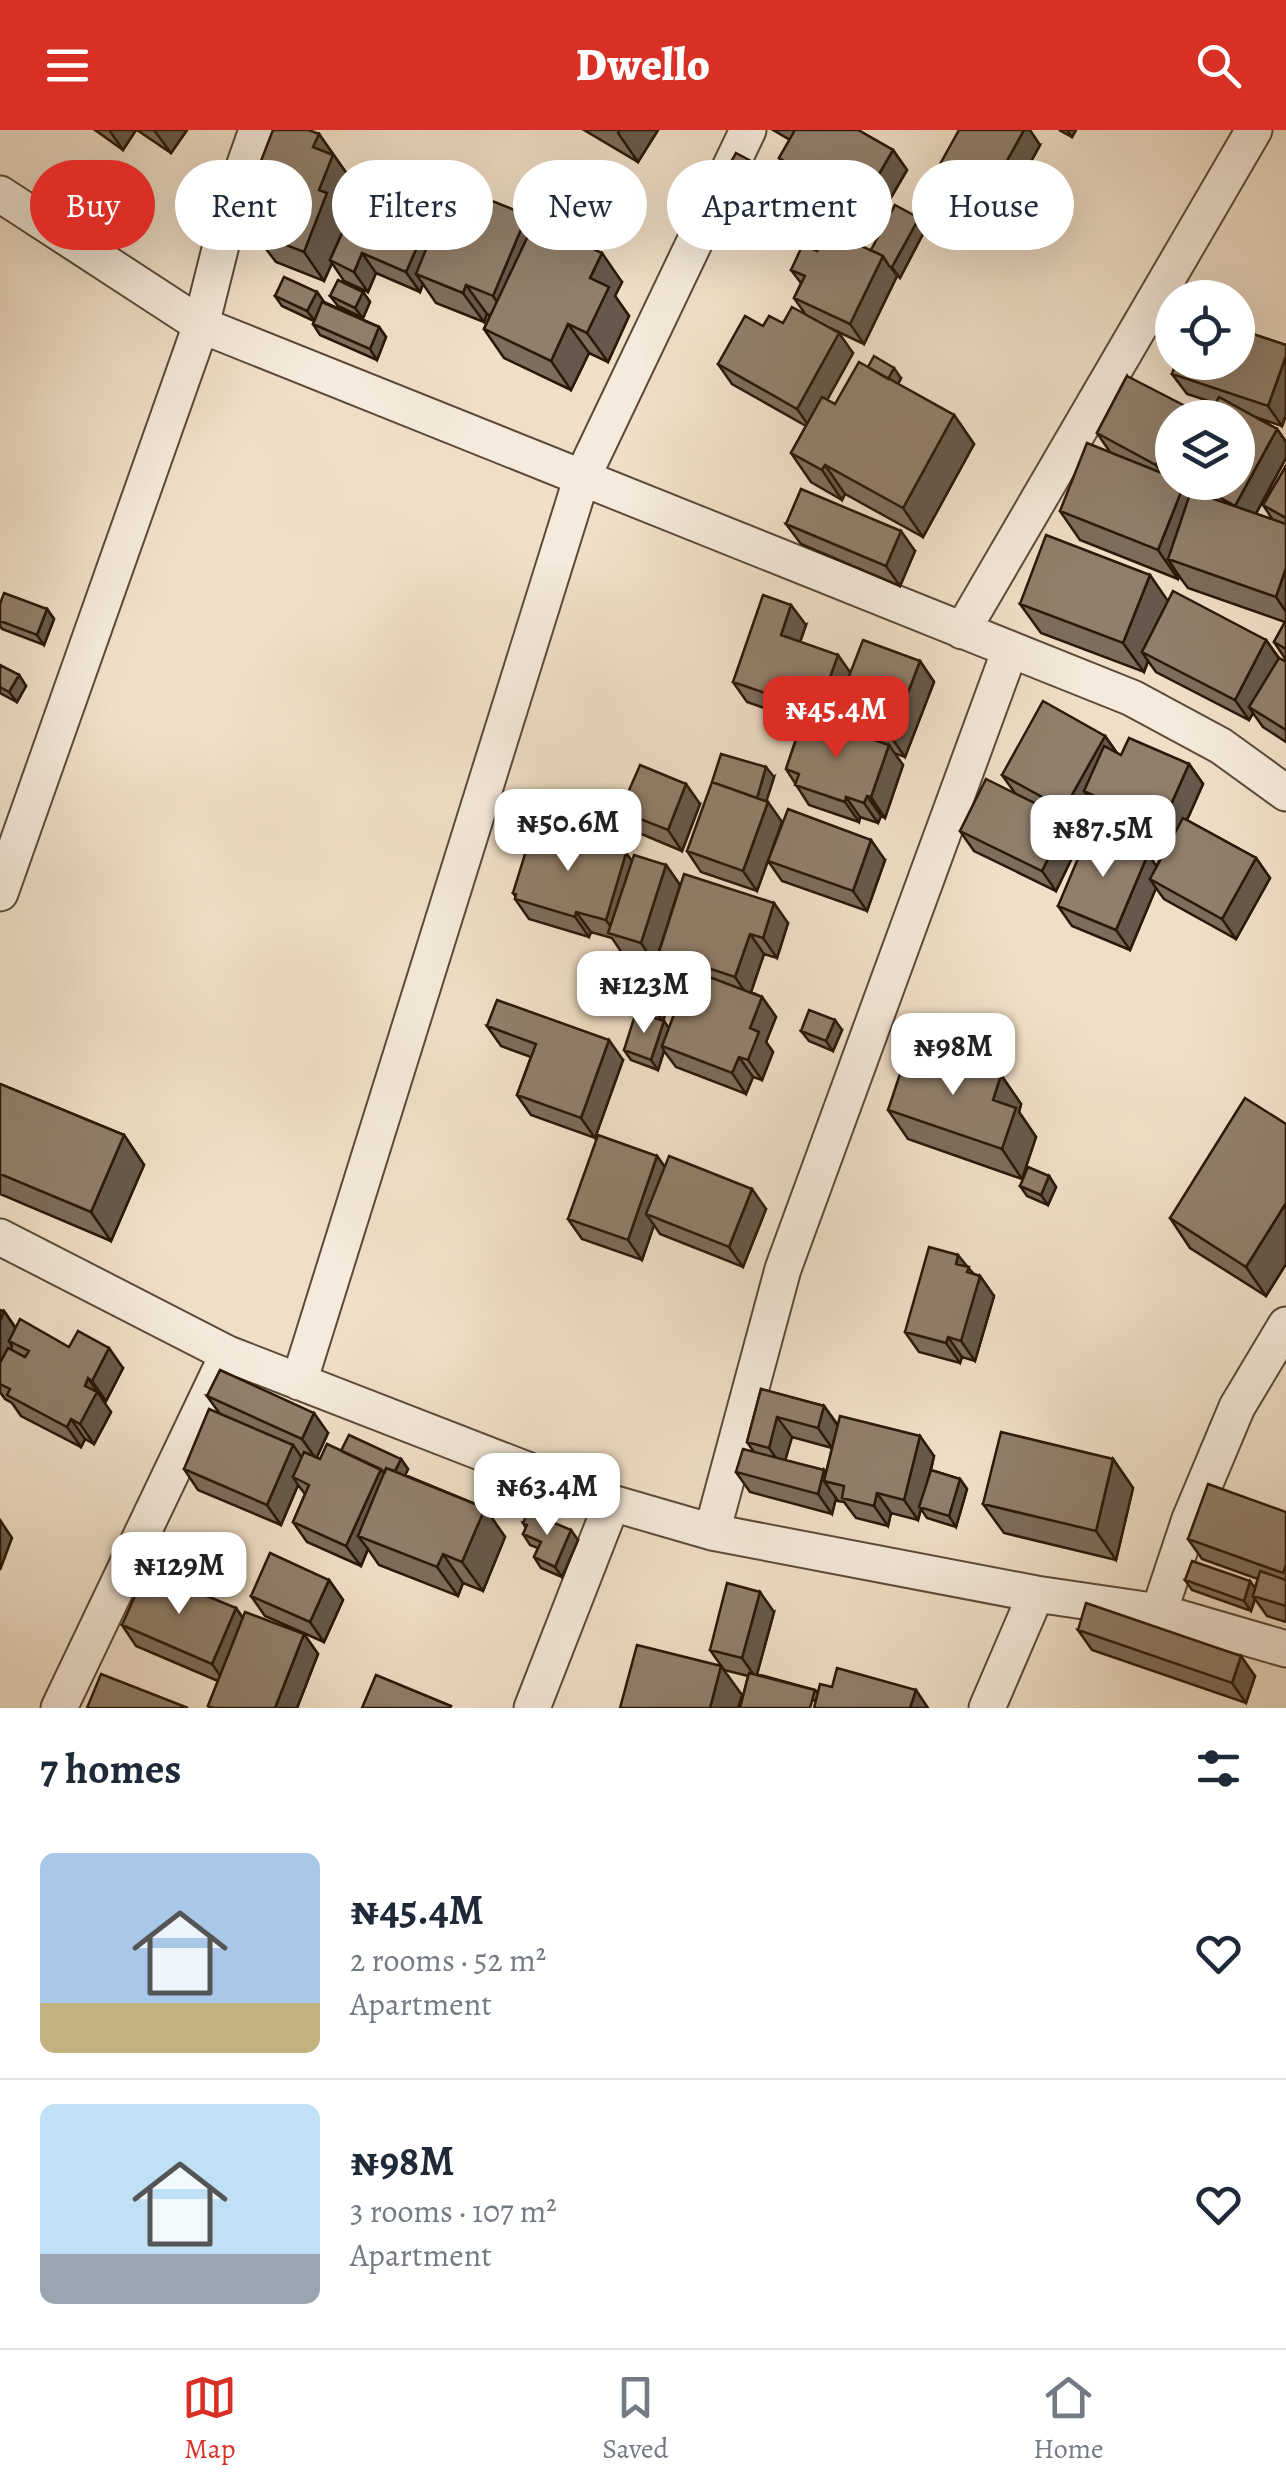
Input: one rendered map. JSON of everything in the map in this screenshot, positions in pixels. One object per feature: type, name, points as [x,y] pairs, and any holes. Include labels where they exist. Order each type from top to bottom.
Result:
[{"type":"street","points":[[0,893],[201,325],[232,201],[256,130]]},
{"type":"street","points":[[299,1382],[581,480],[748,130]]},
{"type":"street","points":[[962,631],[1254,130]]},
{"type":"street","points":[[0,194],[201,325],[1132,698],[1221,746],[1286,793]]},
{"type":"street","points":[[712,1532],[783,1269],[1010,650]]},
{"type":"street","points":[[0,1237],[228,1354],[612,1503],[712,1532],[1036,1594],[1159,1612],[1286,1649]]},
{"type":"street","points":[[1159,1612],[1190,1520],[1238,1407],[1286,1325]]},
{"type":"street","points":[[59,1708],[228,1354]]},
{"type":"street","points":[[532,1708],[612,1503]]},
{"type":"street","points":[[988,1708],[1036,1594]]},
{"type":"building","points":[[273,130],[309,130],[319,134],[313,147],[333,155],[319,190],[327,193],[312,231],[312,160],[261,160]]},
{"type":"building","points":[[795,130],[858,130],[893,150],[887,160],[779,158]]},
{"type":"building","points":[[959,130],[1024,130],[1007,160],[942,160]]},
{"type":"building","points":[[493,201],[513,209],[513,248],[493,296],[466,285],[463,293],[416,274],[426,250],[493,250]]},
{"type":"building","points":[[895,205],[912,214],[912,231],[892,267],[871,250],[892,250]]},
{"type":"building","points":[[335,250],[416,250],[406,272],[362,253],[354,272],[330,260]]},
{"type":"building","points":[[521,250],[602,253],[590,278],[609,287],[587,333],[568,324],[551,361],[484,329]]},
{"type":"building","points":[[800,250],[870,250],[883,256],[850,324],[794,298],[805,276],[791,270]]},
{"type":"building","points":[[284,277],[317,292],[307,311],[275,296]]},
{"type":"building","points":[[338,280],[363,292],[355,308],[330,296]]},
{"type":"building","points":[[322,302],[379,327],[370,349],[313,324]]},
{"type":"building","points":[[792,307],[839,333],[797,409],[718,364],[745,316],[763,326],[769,316],[783,323]]},
{"type":"building","points":[[1255,335],[1286,345],[1286,356],[1268,406],[1190,380],[1255,380]]},
{"type":"building","points":[[874,356],[894,368],[888,379],[868,367]]},
{"type":"building","points":[[859,362],[954,415],[903,508],[825,465],[822,470],[791,453],[822,397],[835,404]]},
{"type":"building","points":[[1127,376],[1173,400],[1155,400],[1155,464],[1097,433]]},
{"type":"building","points":[[1255,417],[1277,429],[1255,469]]},
{"type":"building","points":[[1087,443],[1155,470],[1155,500],[1178,500],[1158,550],[1060,511]]},
{"type":"building","points":[[1286,466],[1286,518],[1263,505]]},
{"type":"building","points":[[801,489],[901,531],[886,566],[786,524]]},
{"type":"building","points":[[1188,500],[1217,500],[1286,524],[1286,568],[1276,597],[1168,559]]},
{"type":"building","points":[[1046,535],[1150,575],[1123,643],[1020,604]]},
{"type":"building","points":[[1173,591],[1266,640],[1235,700],[1142,652]]},
{"type":"building","points":[[4,593],[47,609],[37,635],[0,621]]},
{"type":"building","points":[[763,595],[791,605],[781,635],[838,655],[818,711],[733,682]]},
{"type":"building","points":[[1286,620],[1286,649],[1274,642]]},
{"type":"building","points":[[863,640],[920,661],[891,737],[834,715]]},
{"type":"building","points":[[1279,658],[1286,662],[1286,730],[1249,707]]},
{"type":"building","points":[[0,665],[19,675],[9,692],[0,687]]},
{"type":"building","points":[[1043,701],[1105,736],[1064,809],[1002,775]]},
{"type":"building","points":[[804,716],[889,745],[871,797],[867,796],[864,803],[846,797],[845,802],[795,785],[799,774],[786,769]]},
{"type":"building","points":[[1129,738],[1189,764],[1156,838],[1095,812],[1101,799],[1084,791],[1104,746],[1121,755]]},
{"type":"building","points":[[721,754],[766,767],[757,798],[712,782]]},
{"type":"building","points":[[640,765],[686,784],[668,830],[620,811]]},
{"type":"building","points":[[986,779],[1067,819],[1042,871],[960,831]]},
{"type":"building","points":[[712,782],[768,802],[743,871],[687,851]]},
{"type":"building","points":[[788,809],[871,840],[853,891],[768,861]]},
{"type":"building","points":[[1183,818],[1256,858],[1222,919],[1150,879]]},
{"type":"building","points":[[534,825],[626,853],[606,920],[576,912],[575,917],[515,899],[513,893]]},
{"type":"building","points":[[1090,830],[1148,854],[1116,930],[1058,906]]},
{"type":"building","points":[[634,855],[666,865],[641,943],[608,933]]},
{"type":"building","points":[[684,874],[774,903],[763,938],[750,934],[735,977],[659,952]]},
{"type":"building","points":[[691,970],[762,997],[750,1028],[759,1032],[748,1060],[739,1057],[732,1073],[662,1046]]},
{"type":"building","points":[[641,983],[662,988],[656,1011],[635,1006]]},
{"type":"building","points":[[497,1000],[609,1040],[581,1118],[517,1095],[536,1044],[487,1026]]},
{"type":"building","points":[[809,1010],[835,1020],[826,1041],[801,1031]]},
{"type":"building","points":[[636,1012],[664,1021],[651,1060],[624,1050]]},
{"type":"building","points":[[918,1046],[1001,1075],[993,1100],[1016,1108],[1002,1149],[888,1110],[902,1068],[909,1071]]},
{"type":"building","points":[[0,1084],[124,1135],[91,1212],[0,1174]]},
{"type":"building","points":[[1245,1098],[1286,1124],[1286,1203],[1246,1267],[1170,1218]]},
{"type":"building","points":[[598,1135],[657,1156],[628,1240],[568,1219]]},
{"type":"building","points":[[669,1156],[752,1189],[729,1247],[646,1214]]},
{"type":"building","points":[[1028,1167],[1049,1176],[1041,1195],[1020,1186]]},
{"type":"building","points":[[929,1247],[958,1255],[956,1264],[969,1267],[967,1272],[980,1276],[961,1341],[948,1337],[946,1343],[905,1332]]},
{"type":"building","points":[[20,1319],[69,1347],[78,1331],[109,1348],[92,1381],[88,1378],[85,1386],[97,1392],[80,1424],[71,1419],[67,1427],[7,1395],[10,1389],[0,1384],[0,1363],[8,1348],[25,1357],[29,1351],[9,1341]]},
{"type":"building","points":[[220,1370],[314,1413],[302,1439],[207,1396]]},
{"type":"building","points":[[761,1389],[824,1406],[818,1428],[777,1417],[769,1448],[747,1442]]},
{"type":"building","points":[[209,1409],[293,1445],[267,1505],[184,1469]]},
{"type":"building","points":[[840,1416],[920,1436],[904,1500],[877,1493],[874,1506],[842,1498],[844,1486],[824,1481]]},
{"type":"building","points":[[1001,1432],[1113,1459],[1096,1531],[983,1504]]},
{"type":"building","points":[[349,1435],[401,1459],[395,1471],[386,1468],[385,1472],[341,1451]]},
{"type":"building","points":[[327,1444],[381,1469],[346,1546],[293,1522],[309,1485],[293,1477],[304,1452],[320,1459]]},
{"type":"building","points":[[743,1449],[824,1470],[818,1494],[736,1472]]},
{"type":"building","points":[[386,1468],[485,1508],[462,1562],[443,1554],[437,1567],[358,1536]]},
{"type":"building","points":[[931,1470],[960,1479],[949,1516],[919,1507]]},
{"type":"building","points":[[1208,1484],[1286,1512],[1283,1573],[1188,1539]]},
{"type":"building","points":[[528,1512],[571,1530],[555,1567],[534,1557],[541,1542],[523,1534]]},
{"type":"building","points":[[270,1553],[329,1580],[310,1622],[251,1596]]},
{"type":"building","points":[[1192,1561],[1250,1581],[1244,1601],[1185,1580]]},
{"type":"building","points":[[146,1571],[236,1608],[212,1664],[122,1625]]},
{"type":"building","points":[[1260,1571],[1286,1580],[1286,1606],[1253,1596]]},
{"type":"building","points":[[727,1583],[760,1592],[742,1658],[710,1650]]},
{"type":"building","points":[[1086,1603],[1241,1656],[1232,1683],[1078,1630]]},
{"type":"building","points":[[245,1612],[304,1634],[275,1708],[208,1706]]},
{"type":"building","points":[[637,1645],[721,1666],[710,1708],[620,1708]]},
{"type":"building","points":[[837,1668],[916,1690],[910,1708],[814,1708],[820,1684],[832,1687]]},
{"type":"building","points":[[749,1673],[815,1690],[810,1708],[740,1708]]},
{"type":"building","points":[[101,1674],[188,1708],[87,1708]]},
{"type":"building","points":[[376,1675],[451,1706],[362,1708]]}]
